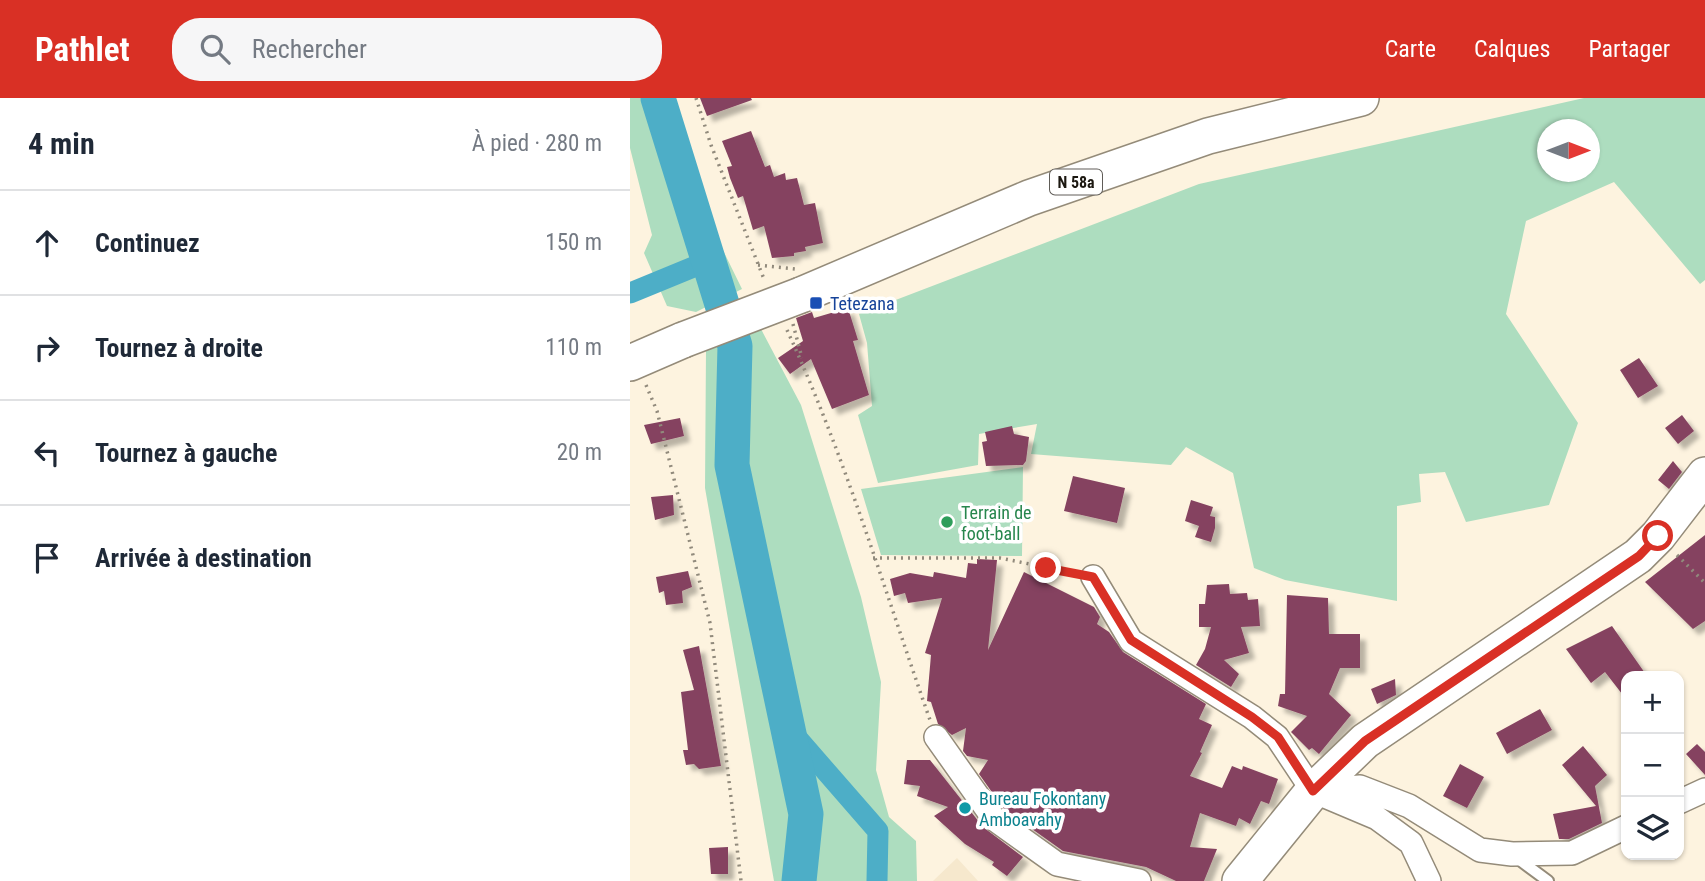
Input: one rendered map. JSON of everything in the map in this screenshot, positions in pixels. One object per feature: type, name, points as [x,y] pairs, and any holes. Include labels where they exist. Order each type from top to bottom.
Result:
[{"type":"main road","name":"N 58a","points":[[633,362],[1029,198],[1208,136],[1361,98]]},
{"type":"main road","points":[[1240,881],[1313,791],[1365,741],[1639,556],[1705,475]]},
{"type":"street","points":[[1093,577],[1131,640],[1252,717],[1278,737],[1313,791],[1377,818],[1411,843],[1429,881]]},
{"type":"street","points":[[936,737],[994,819],[1057,864],[1139,881]]},
{"type":"street","points":[[1313,791],[1360,787],[1409,806],[1480,850],[1512,854],[1572,853],[1621,829]]},
{"type":"street","points":[[1684,800],[1705,790]]},
{"type":"lane","points":[[1512,854],[1548,881]]},
{"type":"path","points":[[696,98],[711,145],[758,265],[791,313],[804,366]]},
{"type":"path","points":[[783,300],[804,366],[836,440],[873,558],[936,737]]},
{"type":"path","points":[[633,362],[657,411],[710,623],[741,881]]},
{"type":"path","points":[[1658,536],[1705,583]]},
{"type":"path","points":[[873,558],[1000,558],[1093,577]]},
{"type":"shaded area","points":[[957,858],[978,881],[933,881]]},
{"type":"green space","points":[[630,98],[666,98],[718,240],[742,289],[696,312],[667,306],[644,253],[652,235],[630,148]]},
{"type":"green space","points":[[1584,98],[1705,98],[1705,280],[1700,284],[1614,182],[1526,221],[1506,314],[1578,423],[1549,505],[1466,522],[1445,472],[1419,474],[1421,502],[1397,506],[1397,601],[1285,580],[1254,568],[1233,473],[1186,447],[1171,465],[1031,454],[1037,424],[979,434],[978,465],[878,483],[858,415],[872,406],[867,343],[859,314],[1199,184]]},
{"type":"green space","points":[[761,329],[801,405],[861,597],[881,682],[876,770],[889,817],[916,841],[917,881],[774,881],[705,488],[706,350]]},
{"type":"green space","name":"Terrain de foot-ball","points":[[1023,467],[1022,556],[881,555],[861,489]]},
{"type":"building","points":[[700,98],[751,98],[752,100],[707,116]]},
{"type":"building","points":[[751,131],[765,167],[770,165],[774,177],[785,173],[786,180],[797,178],[804,205],[815,203],[823,243],[805,247],[806,251],[794,253],[794,256],[772,258],[764,226],[753,230],[743,196],[738,198],[730,178],[727,167],[732,166],[722,141]]},
{"type":"building","points":[[848,308],[858,340],[853,341],[869,395],[832,409],[811,359],[790,374],[778,358],[803,341],[796,318],[812,312],[814,318]]},
{"type":"building","points":[[1639,358],[1658,386],[1638,398],[1620,370]]},
{"type":"building","points":[[1682,415],[1694,431],[1678,444],[1665,428]]},
{"type":"building","points":[[680,418],[684,436],[651,444],[644,425]]},
{"type":"building","points":[[1012,426],[1014,434],[1029,437],[1026,461],[1023,465],[986,466],[982,442],[987,441],[985,432]]},
{"type":"building","points":[[1673,461],[1682,472],[1669,489],[1658,480]]},
{"type":"building","points":[[1073,476],[1125,488],[1117,523],[1064,511]]},
{"type":"building","points":[[673,495],[674,515],[655,520],[651,497]]},
{"type":"building","points":[[1191,500],[1213,507],[1210,516],[1215,517],[1215,528],[1211,542],[1195,537],[1199,526],[1185,521]]},
{"type":"building","points":[[1705,535],[1705,621],[1693,629],[1645,582]]},
{"type":"building","points":[[977,559],[997,560],[988,650],[1024,572],[1094,607],[1100,617],[1097,624],[1109,632],[1123,652],[1206,704],[1199,719],[1212,725],[1190,776],[1222,788],[1232,766],[1242,770],[1243,766],[1278,779],[1269,804],[1261,801],[1250,824],[1239,818],[1236,826],[1200,813],[1190,847],[1217,849],[1204,881],[1176,881],[1146,867],[1063,851],[1004,809],[979,774],[988,760],[967,756],[963,751],[966,728],[952,735],[938,724],[931,702],[927,701],[931,655],[925,653],[942,598],[908,603],[905,593],[894,596],[890,579],[910,573],[933,577],[934,572],[966,578],[968,563],[977,564]]},
{"type":"building","points":[[688,571],[692,587],[682,591],[683,603],[666,605],[664,591],[659,593],[656,577]]},
{"type":"building","points":[[1229,584],[1230,594],[1247,593],[1248,600],[1258,599],[1260,626],[1241,627],[1249,653],[1224,660],[1239,674],[1231,687],[1196,665],[1205,649],[1211,627],[1199,627],[1199,604],[1205,604],[1207,585]]},
{"type":"building","points":[[1287,595],[1328,598],[1329,634],[1360,634],[1360,668],[1340,668],[1329,694],[1351,715],[1319,754],[1312,748],[1309,750],[1291,732],[1307,716],[1278,706],[1280,694],[1285,694]]},
{"type":"building","points":[[1612,626],[1644,671],[1621,671],[1621,693],[1605,672],[1591,683],[1566,649]]},
{"type":"building","points":[[699,646],[721,766],[699,769],[694,764],[686,765],[683,750],[688,750],[681,692],[694,690],[683,650]]},
{"type":"building","points":[[1395,679],[1396,695],[1377,704],[1371,689]]},
{"type":"building","points":[[1540,709],[1552,730],[1507,754],[1496,733]]},
{"type":"building","points":[[1697,744],[1705,752],[1705,775],[1686,754]]},
{"type":"building","points":[[1583,746],[1607,775],[1595,786],[1602,823],[1569,839],[1559,839],[1553,814],[1596,806],[1562,765]]},
{"type":"building","points":[[907,760],[930,760],[983,827],[1023,857],[1007,876],[992,865],[994,862],[965,844],[934,816],[948,807],[917,796],[920,786],[904,784]]},
{"type":"building","points":[[1460,764],[1484,777],[1467,808],[1443,796]]},
{"type":"building","points":[[728,847],[728,874],[711,874],[709,848]]},
{"type":"waterway","points":[[658,98],[735,346],[732,465],[806,814],[799,881]]},
{"type":"waterway","points":[[630,293],[708,261]]},
{"type":"waterway","points":[[790,730],[878,831],[877,881]]},
{"type":"place","name":"Tetezana","points":[[816,303]]},
{"type":"place","name":"Terrain de foot-ball","points":[[947,522]]},
{"type":"place","name":"Bureau Fokontany Amboavahy","points":[[965,808]]},
{"type":"route","points":[[1046,568],[1093,577],[1131,640],[1252,717],[1278,737],[1313,791],[1365,741],[1639,556],[1658,536]]}]
